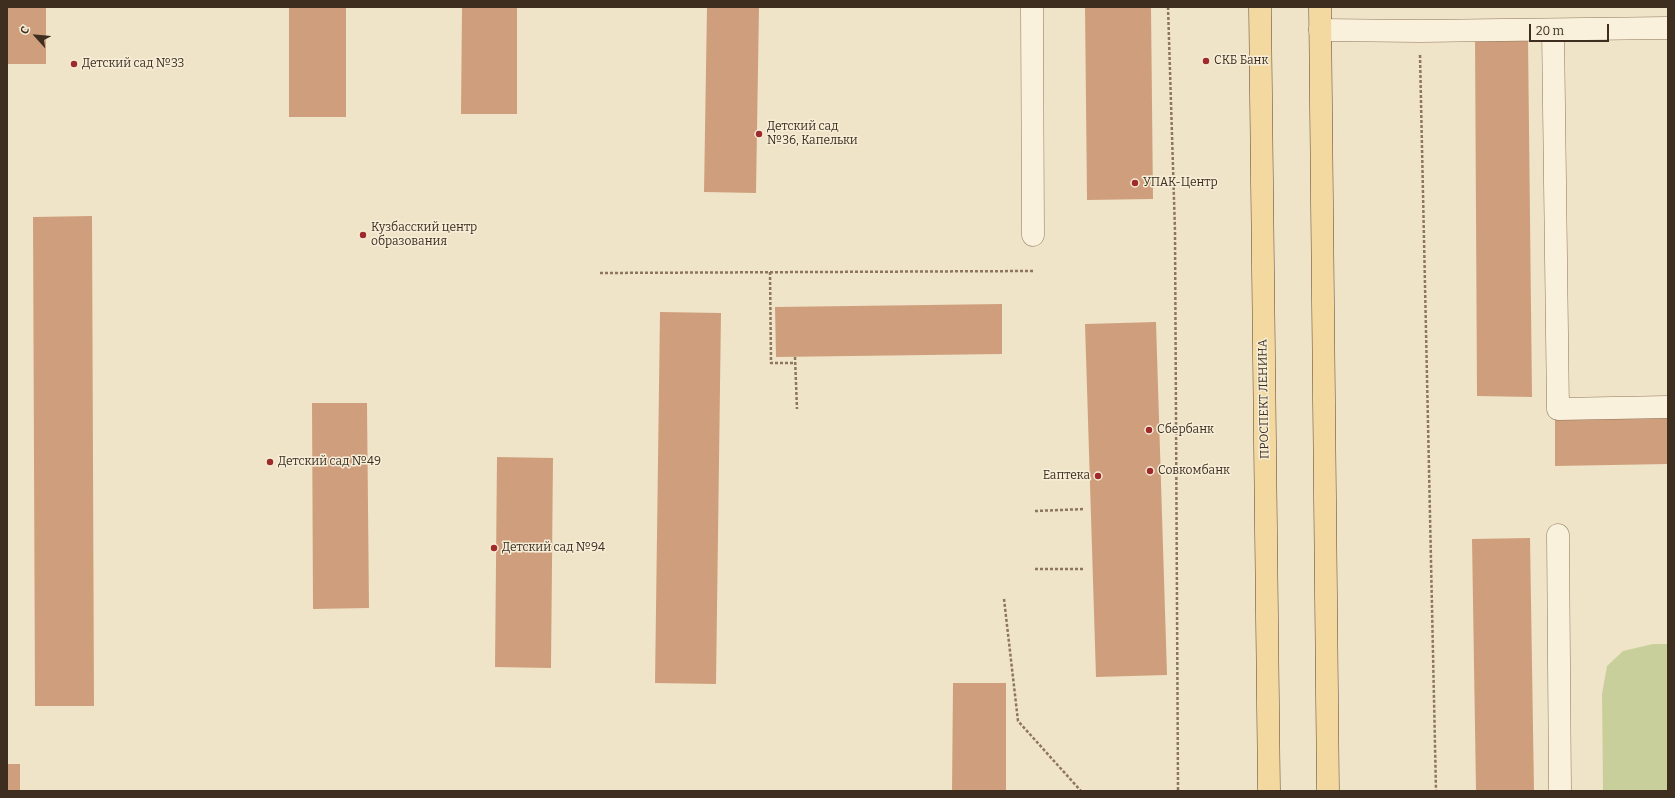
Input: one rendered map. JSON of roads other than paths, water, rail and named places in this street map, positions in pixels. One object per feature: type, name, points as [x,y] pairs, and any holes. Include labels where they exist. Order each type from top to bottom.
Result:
[{"type":"main road","name":"ПРОСПЕКТ ЛЕНИНА","points":[[1260,7],[1269,791]]},
{"type":"main road","points":[[1320,7],[1328,791]]},
{"type":"lane","points":[[1032,7],[1033,235]]},
{"type":"lane","points":[[1320,30],[1420,31],[1668,28]]},
{"type":"lane","points":[[1553,30],[1558,409],[1668,407]]},
{"type":"lane","points":[[1558,535],[1560,791]]},
{"type":"place","name":"СКБ Банк","points":[[1206,61]]},
{"type":"place","name":"Детский сад №33","points":[[74,64]]},
{"type":"place","name":"Детский сад №36, Капельки","points":[[759,134]]},
{"type":"place","name":"УПАК-Центр","points":[[1135,183]]},
{"type":"place","name":"Кузбасский центр образования","points":[[363,235]]},
{"type":"place","name":"Сбербанк","points":[[1149,430]]},
{"type":"place","name":"Детский сад №49","points":[[270,462]]},
{"type":"place","name":"Совкомбанк","points":[[1150,471]]},
{"type":"place","name":"Еаптека","points":[[1098,476]]},
{"type":"place","name":"Детский сад №94","points":[[494,548]]}]
